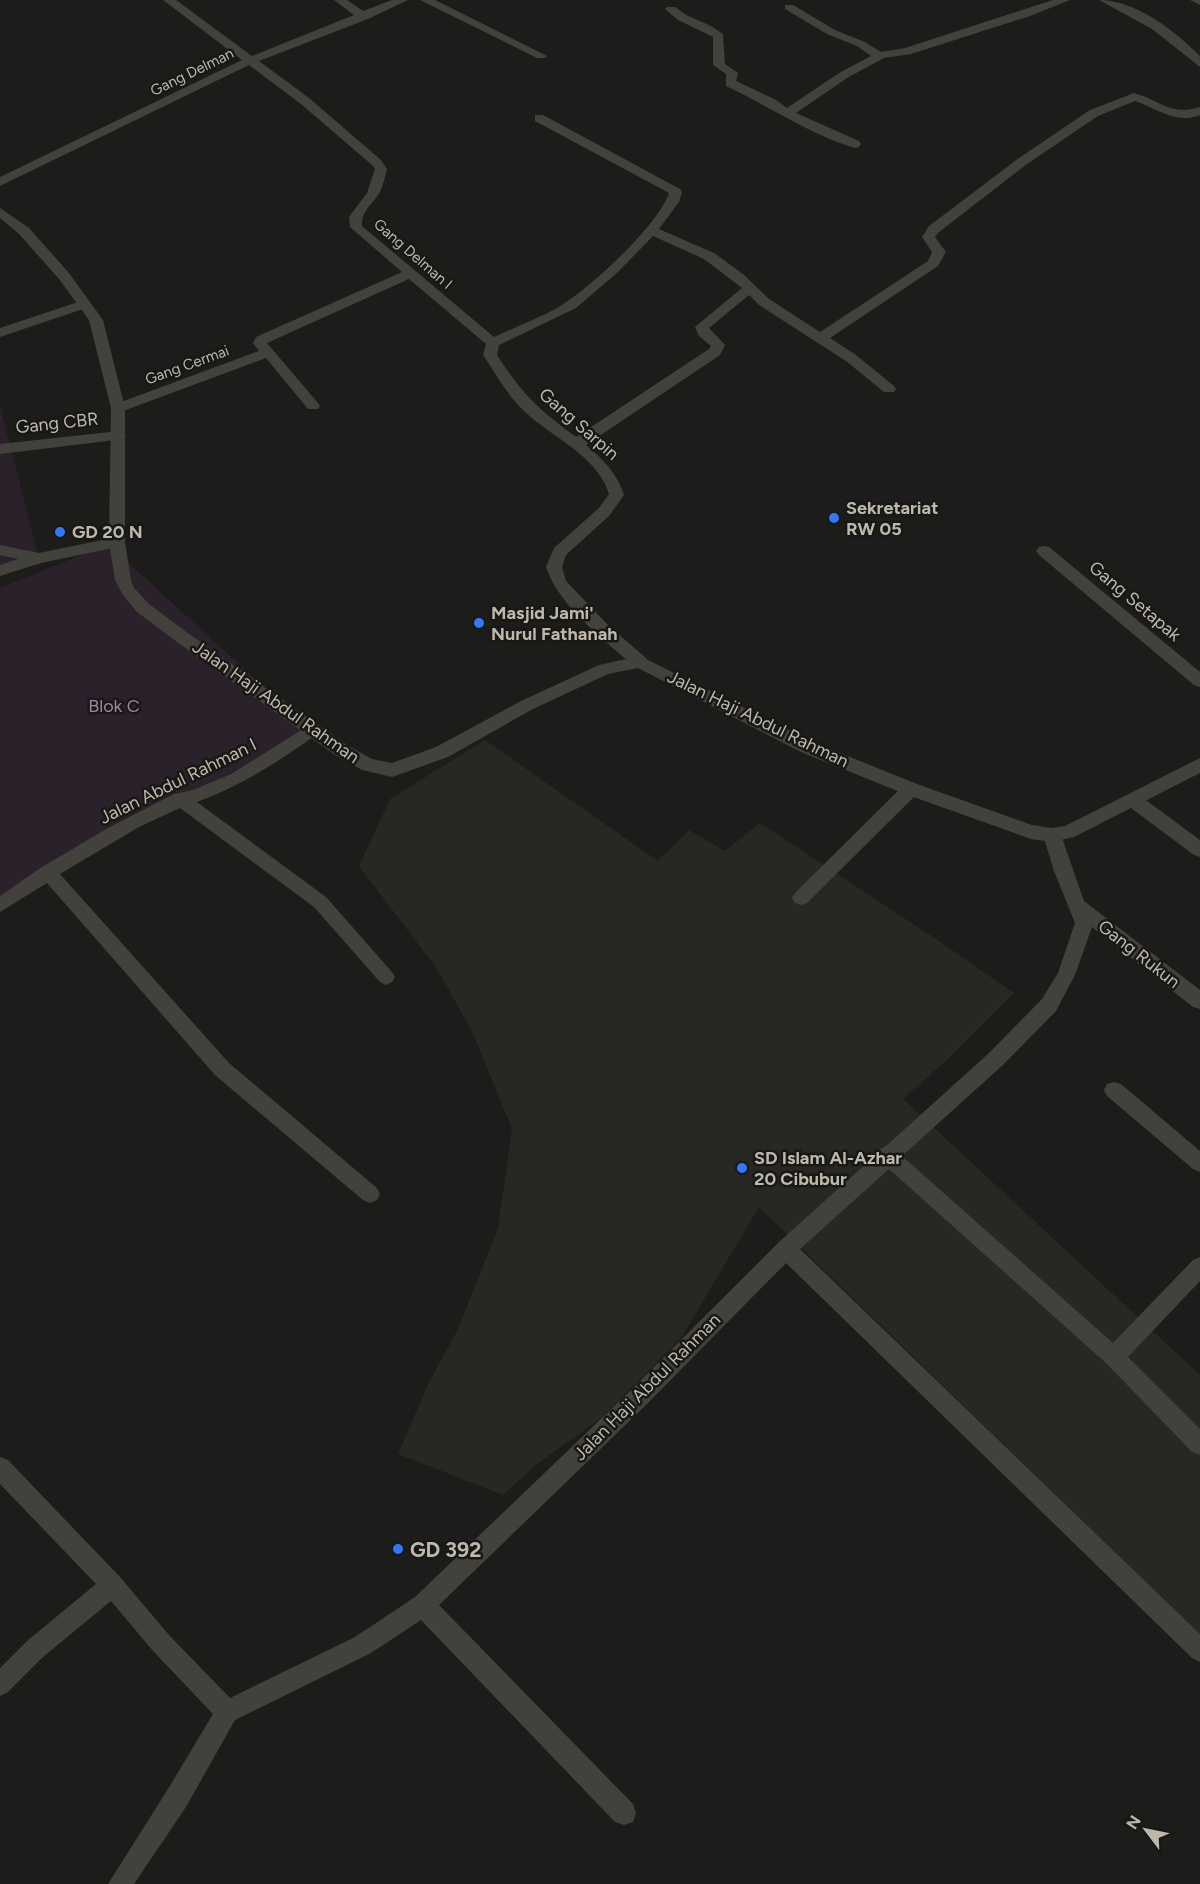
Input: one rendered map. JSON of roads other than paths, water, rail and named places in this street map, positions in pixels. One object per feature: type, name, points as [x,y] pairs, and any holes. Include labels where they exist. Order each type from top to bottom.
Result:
[{"type":"street","points":[[169,0],[249,61]]},
{"type":"street","points":[[340,0],[364,17]]},
{"type":"street","name":"Gang Delman","points":[[0,182],[249,61],[402,0]]},
{"type":"street","points":[[426,0],[541,56]]},
{"type":"street","points":[[787,114],[831,80],[888,52],[905,52],[1012,20],[1064,0]]},
{"type":"street","points":[[1105,0],[1125,8],[1156,27],[1200,63]]},
{"type":"street","points":[[789,7],[831,32],[861,44],[880,56]]},
{"type":"street","points":[[670,9],[681,19],[708,28],[719,36],[719,65],[732,73],[730,83],[772,103],[787,114],[855,144]]},
{"type":"street","name":"Gang Delman I","points":[[249,61],[305,101],[377,163],[381,169],[374,191],[356,214],[354,221],[356,227],[493,343]]},
{"type":"street","points":[[819,339],[933,263],[939,252],[928,237],[934,230],[1023,161],[1094,113],[1134,97],[1182,116],[1191,116],[1200,111]]},
{"type":"street","points":[[493,343],[571,305],[652,231],[673,205],[676,192],[539,118]]},
{"type":"street","name":"Jalan Haji Abdul Rahman","points":[[0,212],[24,231],[64,276],[96,320],[118,408],[117,542],[123,580],[128,591],[143,608],[311,730],[368,765],[392,770],[442,752],[527,705],[605,669],[640,662],[807,747],[911,789],[1031,832],[1053,835],[1068,832],[1200,765]]},
{"type":"street","points":[[652,231],[709,256],[738,277],[764,302],[851,358],[889,390]]},
{"type":"street","points":[[313,406],[267,353],[260,343],[263,337],[409,274]]},
{"type":"street","points":[[575,445],[715,352],[718,345],[704,333],[702,327],[749,289]]},
{"type":"street","points":[[0,333],[84,304]]},
{"type":"street","name":"Gang Sarpin","points":[[493,343],[490,354],[513,391],[529,409],[575,445],[616,484],[617,495],[604,512],[558,552],[554,567],[559,583],[603,630],[640,662]]},
{"type":"street","name":"Gang Cermai","points":[[118,408],[267,353]]},
{"type":"street","name":"Gang CBR","points":[[0,449],[119,436]]},
{"type":"street","points":[[0,571],[39,558],[117,542]]},
{"type":"street","points":[[0,549],[39,558]]},
{"type":"street","name":"Gang Setapak","points":[[1044,551],[1200,681]]},
{"type":"street","name":"Jalan Abdul Rahman I","points":[[0,904],[48,872],[120,830],[180,800],[225,784],[257,767],[311,730]]},
{"type":"street","points":[[801,898],[911,789]]},
{"type":"street","points":[[180,800],[320,902],[386,977]]},
{"type":"street","points":[[1133,800],[1200,850]]},
{"type":"street","name":"Jalan Haji Abdul Rahman","points":[[227,1712],[363,1645],[423,1605],[638,1398],[786,1249],[887,1155],[996,1059],[1049,1005],[1076,952],[1084,923],[1063,871],[1053,835]]},
{"type":"street","points":[[48,872],[222,1069],[370,1194]]},
{"type":"street","name":"Gang Rukun","points":[[1079,907],[1200,1001]]},
{"type":"street","points":[[1114,1090],[1200,1163]]},
{"type":"street","points":[[887,1155],[1114,1357],[1200,1444]]},
{"type":"street","points":[[786,1249],[1200,1650]]},
{"type":"street","points":[[1114,1357],[1200,1267]]},
{"type":"street","points":[[0,1468],[112,1585],[161,1643],[227,1712],[177,1798],[120,1884]]},
{"type":"street","points":[[0,1684],[35,1649],[112,1585]]},
{"type":"street","points":[[423,1605],[624,1813]]},
{"type":"place","name":"Sekretariat RW 05","points":[[834,518]]},
{"type":"place","name":"GD 20 N","points":[[60,532]]},
{"type":"place","name":"Masjid Jami' Nurul Fathanah","points":[[479,623]]},
{"type":"place","name":"SD Islam Al-Azhar 20 Cibubur","points":[[742,1168]]},
{"type":"place","name":"GD 392","points":[[398,1549]]},
{"type":"park label","name":"Blok C","points":[[114,706]]}]
